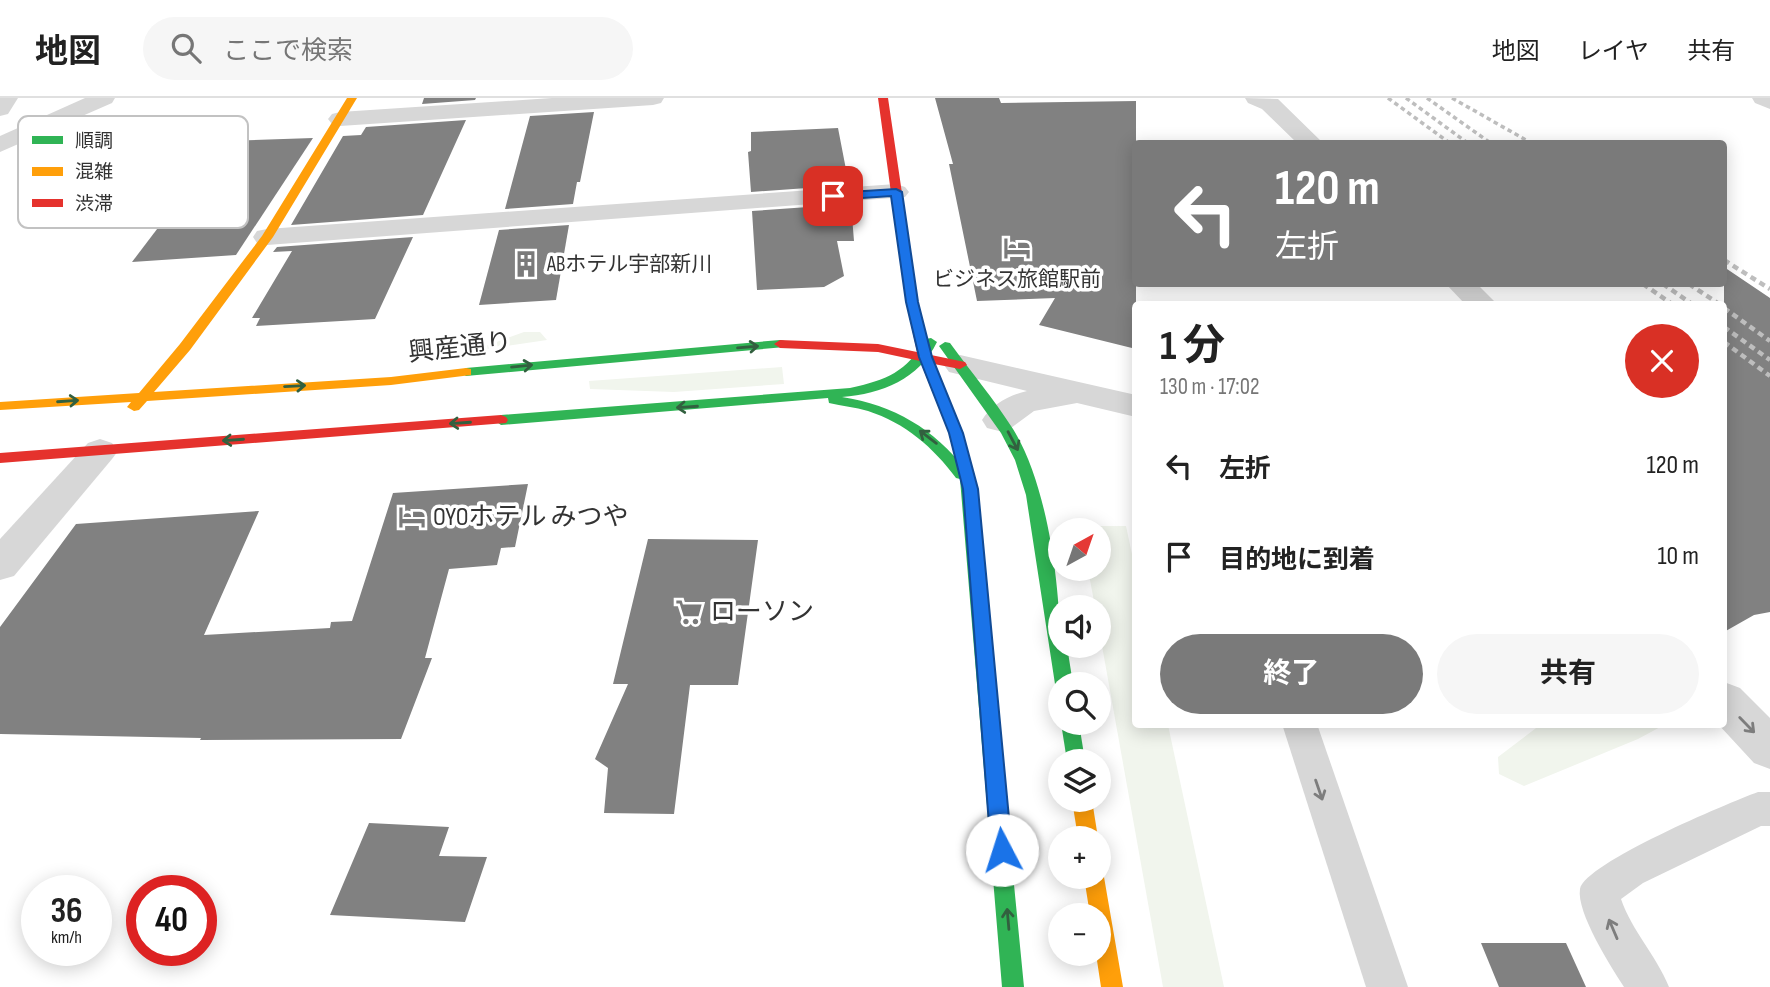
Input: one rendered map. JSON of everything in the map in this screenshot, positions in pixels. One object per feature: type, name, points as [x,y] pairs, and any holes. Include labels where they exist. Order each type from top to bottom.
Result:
[{"type":"street","points":[[0,109],[7,98]]},
{"type":"street","points":[[64,116],[104,98]]},
{"type":"street","points":[[0,565],[185,347],[267,237],[352,98]]},
{"type":"street","points":[[340,118],[653,98]]},
{"type":"street","points":[[883,98],[912,302],[925,357],[956,433],[971,493],[1013,987]]},
{"type":"street","points":[[1256,98],[1270,104],[1308,140]]},
{"type":"street","points":[[0,145],[18,137]]},
{"type":"street","points":[[267,237],[896,192]]},
{"type":"street","points":[[1463,287],[1479,301]]},
{"type":"street","points":[[896,319],[912,302]]},
{"type":"street","points":[[912,302],[960,365],[993,427],[1023,460],[1034,495],[1062,672]]},
{"type":"street","points":[[796,343],[841,338],[876,330]]},
{"type":"street","points":[[0,458],[114,432],[804,398],[856,391],[891,381],[911,371],[925,357],[931,345],[932,331]]},
{"type":"street","name":"興産通り","points":[[0,407],[391,381],[559,362],[796,343],[878,348],[960,365]]},
{"type":"street","points":[[960,365],[1132,405]]},
{"type":"street","points":[[993,427],[1024,402],[1040,397],[1086,394]]},
{"type":"street","points":[[804,398],[846,401],[877,408],[906,422],[931,438],[952,458],[971,493]]},
{"type":"street","points":[[971,493],[976,456]]},
{"type":"street","points":[[1727,704],[1770,749]]},
{"type":"street","points":[[1096,889],[1112,987]]},
{"type":"lane","points":[[1300,728],[1318,787],[1362,905],[1387,987]]},
{"type":"lane","points":[[1647,987],[1612,932],[1600,891],[1629,870],[1758,809],[1770,809]]},
{"type":"shaded area","points":[[524,332],[540,332],[547,340],[472,351]]},
{"type":"shaded area","points":[[782,367],[784,384],[674,392],[590,389],[589,381]]},
{"type":"shaded area","points":[[1111,526],[1126,526],[1132,554],[1132,728],[1169,728],[1224,987],[1163,987],[1111,696],[1111,672],[1107,672],[1104,658],[1111,658],[1111,595],[1093,595],[1090,581],[1111,581]]},
{"type":"shaded area","points":[[1536,728],[1658,728],[1524,786],[1499,774],[1498,757]]},
{"type":"building","points":[[424,98],[476,98],[422,104]]},
{"type":"building","points":[[935,98],[999,98],[1001,103],[1136,101],[1136,140],[1132,140],[1132,287],[1136,287],[1136,301],[1132,301],[1132,348],[1039,325],[1055,298],[977,301],[949,164],[953,164]]},
{"type":"building","points":[[594,112],[573,204],[505,209],[530,116]]},
{"type":"building","points":[[466,120],[423,215],[291,225],[343,136],[361,135],[366,127]]},
{"type":"building","points":[[838,128],[849,185],[751,192],[748,152],[751,151],[751,132]]},
{"type":"building","points":[[313,138],[236,255],[132,262],[158,228],[248,228],[248,140]]},
{"type":"building","points":[[851,204],[854,241],[837,241],[844,276],[824,287],[757,290],[752,211]]},
{"type":"building","name":"ABホテル宇部新川","points":[[569,225],[556,300],[479,305],[499,230]]},
{"type":"building","points":[[413,237],[375,319],[256,326],[260,318],[252,318],[292,251],[273,252],[277,247]]},
{"type":"building","points":[[1727,269],[1770,298],[1770,612],[1754,615],[1727,630],[1727,301],[1724,301]]},
{"type":"building","points":[[528,484],[515,547],[501,548],[497,565],[449,569],[425,658],[432,658],[401,739],[200,740],[201,738],[0,734],[0,627],[76,524],[259,511],[204,635],[330,628],[331,622],[352,621],[393,493]]},
{"type":"building","name":"ローソン","points":[[648,539],[758,540],[738,685],[690,685],[674,814],[604,813],[608,768],[595,759],[628,684],[613,684]]},
{"type":"building","points":[[369,823],[449,827],[439,856],[487,857],[465,922],[330,915]]},
{"type":"building","points":[[1481,943],[1566,943],[1586,987],[1499,987]]},
{"type":"railway","points":[[1388,98],[1446,140]]},
{"type":"railway","points":[[1406,98],[1464,140]]},
{"type":"railway","points":[[1427,98],[1486,140]]},
{"type":"railway","points":[[1452,98],[1526,140]]},
{"type":"railway","points":[[1727,262],[1770,289]]},
{"type":"railway","points":[[1647,287],[1668,301]]},
{"type":"railway","points":[[1667,287],[1688,301]]},
{"type":"railway","points":[[1694,287],[1714,301]]},
{"type":"railway","points":[[1727,310],[1770,341]]},
{"type":"railway","points":[[1727,329],[1770,360]]},
{"type":"railway","points":[[1727,344],[1770,376]]},
{"type":"traffic: fast","points":[[501,420],[850,392],[887,382],[908,371],[925,354],[931,342]]},
{"type":"traffic: fast","points":[[466,372],[780,344]]},
{"type":"traffic: fast","points":[[945,346],[1007,431],[1022,460],[1034,495],[1062,672]]},
{"type":"traffic: fast","points":[[834,400],[872,408],[906,422],[936,444],[961,474]]},
{"type":"traffic: fast","points":[[967,475],[1013,987]]},
{"type":"traffic: fast","points":[[1072,735],[1074,749]]},
{"type":"traffic: slow","points":[[134,407],[185,347],[267,237],[352,98]]},
{"type":"traffic: slow","points":[[0,406],[391,381],[466,372]]},
{"type":"traffic: slow","points":[[1084,812],[1086,826]]},
{"type":"traffic: slow","points":[[1096,889],[1112,987]]},
{"type":"traffic: jam","points":[[883,98],[912,302],[925,357],[956,433],[967,475]]},
{"type":"traffic: jam","points":[[780,344],[878,348],[960,365]]},
{"type":"traffic: jam","points":[[0,458],[501,420]]},
{"type":"place","name":"ビジネス旅館駅前","points":[[1017,248]]},
{"type":"place","name":"ABホテル宇部新川","points":[[526,264]]},
{"type":"place","name":"OYOホテル みつや","points":[[412,517]]},
{"type":"place","name":"ローソン","points":[[689,612]]},
{"type":"route","points":[[833,196],[896,192],[912,302],[925,357],[956,433],[970,489],[1002,850]]}]
